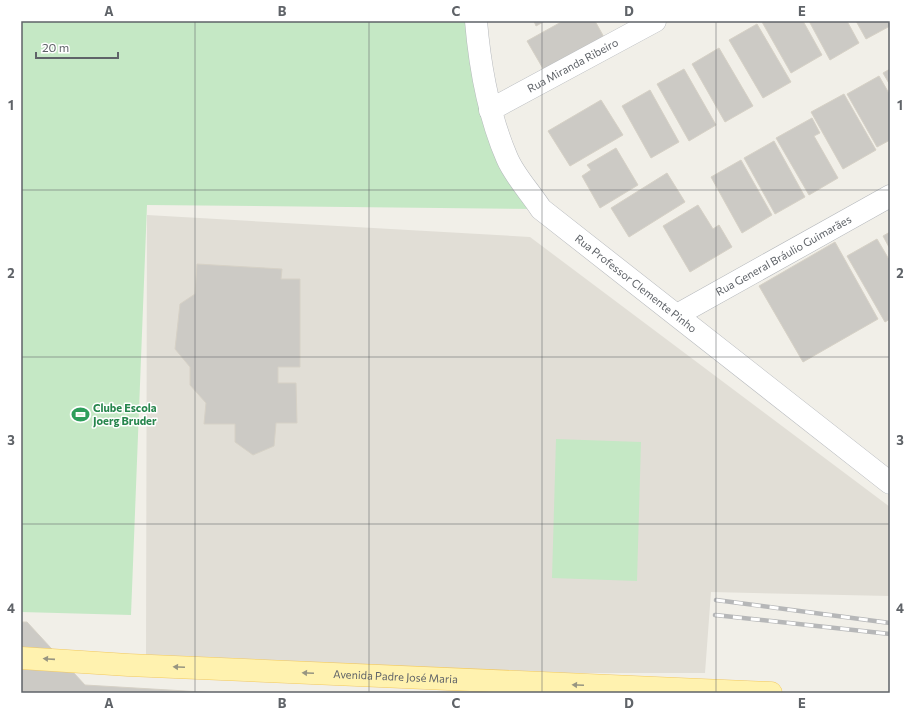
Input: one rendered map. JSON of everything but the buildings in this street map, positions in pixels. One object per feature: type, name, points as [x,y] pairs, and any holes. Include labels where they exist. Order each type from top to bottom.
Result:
[{"type":"main road","name":"Avenida Padre José Maria","points":[[21,658],[128,665],[771,693]]},
{"type":"street","name":"Rua Professor Clemente Pinho","points":[[476,21],[479,52],[490,110],[507,159],[540,209],[888,480]]},
{"type":"street","name":"Rua Miranda Ribeiro","points":[[490,110],[655,21]]},
{"type":"street","name":"Rua General Bráulio Guimarães","points":[[676,315],[890,196]]},
{"type":"shaded area","points":[[147,215],[530,237],[890,507],[890,596],[711,592],[705,673],[510,673],[146,659]]},
{"type":"green space","name":"Clube Escola Joerg Bruder","points":[[21,21],[476,21],[490,110],[541,209],[147,205],[131,615],[21,612]]},
{"type":"green space","points":[[556,439],[641,442],[637,581],[552,578]]},
{"type":"railway","points":[[716,600],[890,623]]},
{"type":"railway","points":[[715,615],[890,634]]},
{"type":"place","name":"Clube Escola Joerg Bruder","points":[[80,414]]}]
